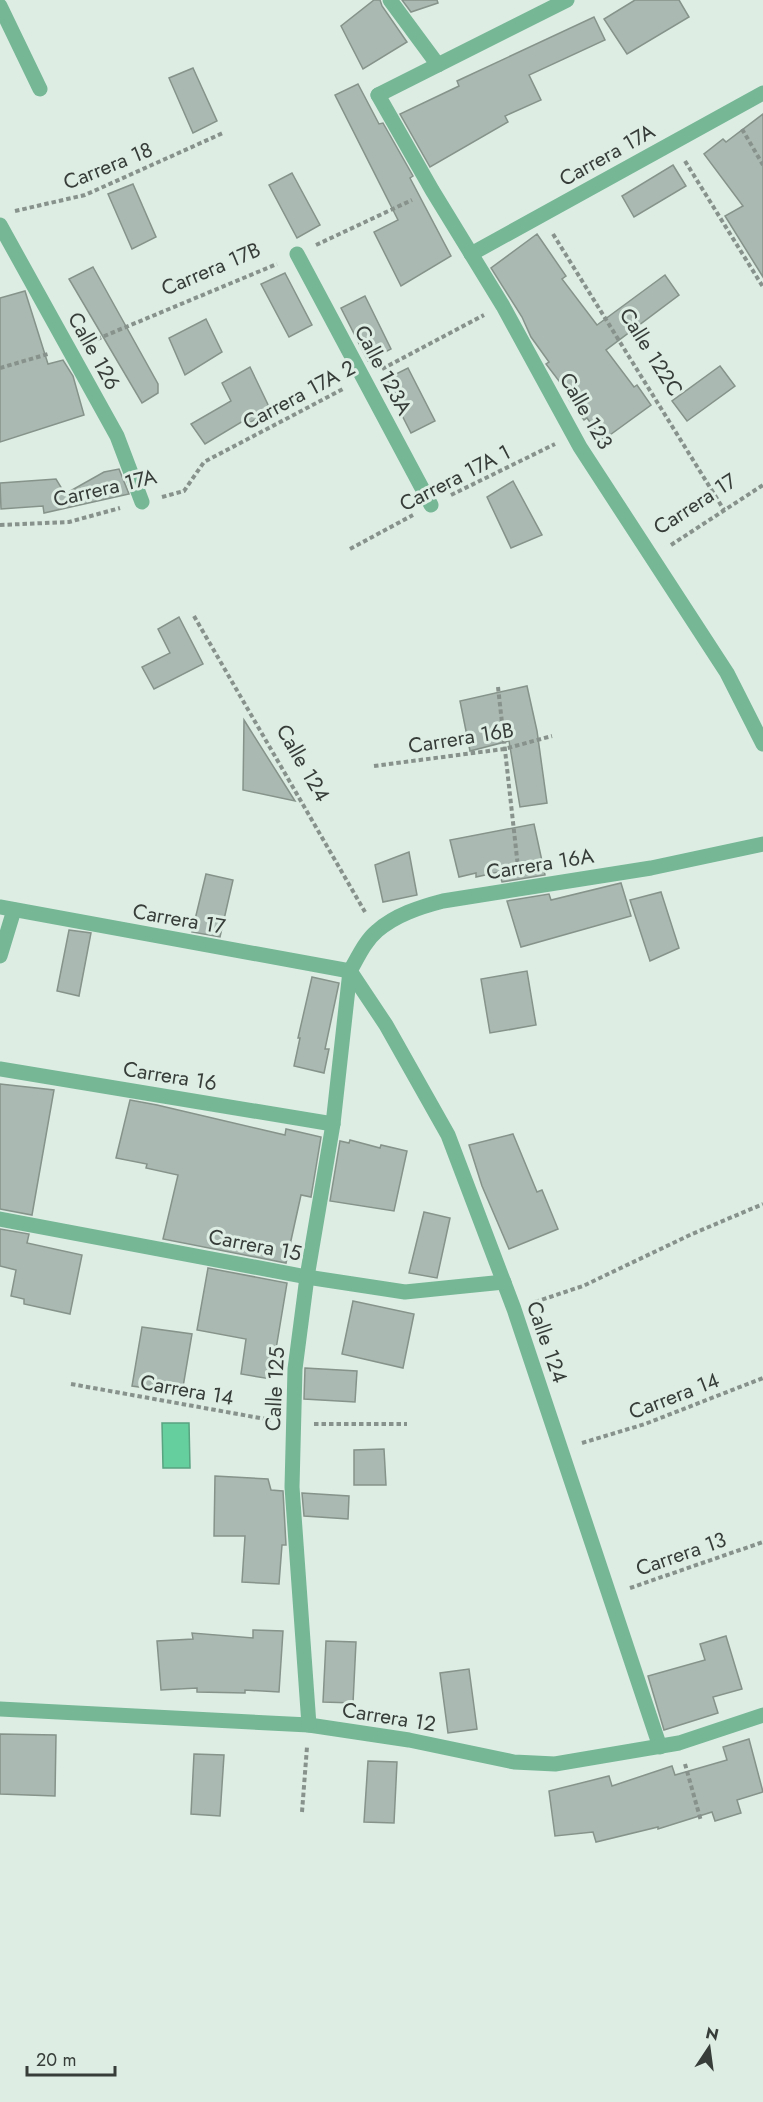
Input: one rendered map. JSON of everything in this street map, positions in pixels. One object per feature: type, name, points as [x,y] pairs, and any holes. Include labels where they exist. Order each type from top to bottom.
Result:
[{"type":"street","points":[[390,0],[438,65],[567,0]]},
{"type":"street","points":[[0,6],[40,89]]},
{"type":"street","name":"Calle 123","points":[[438,65],[378,95],[432,190],[503,306],[574,435],[727,674],[763,744]]},
{"type":"street","name":"Carrera 17A","points":[[471,254],[763,93]]},
{"type":"street","name":"Calle 126","points":[[4,219],[69,348],[117,436],[142,502]]},
{"type":"street","name":"Calle 123A","points":[[297,254],[431,505]]},
{"type":"street","name":"Carrera 16A","points":[[351,971],[376,931],[407,913],[443,900],[651,868],[763,844]]},
{"type":"street","points":[[0,956],[7,909]]},
{"type":"street","name":"Carrera 17","points":[[7,909],[351,971]]},
{"type":"street","name":"Calle 125","points":[[309,1725],[292,1487],[295,1369],[307,1276],[333,1124],[351,971]]},
{"type":"street","name":"Calle 124","points":[[351,971],[386,1025],[448,1135],[514,1309],[660,1747]]},
{"type":"street","name":"Carrera 16","points":[[0,1069],[333,1124]]},
{"type":"street","name":"Carrera 15","points":[[0,1219],[405,1292],[504,1282]]},
{"type":"street","name":"Carrera 12","points":[[0,1709],[309,1725],[409,1740],[514,1762],[555,1764],[679,1743],[763,1715]]},
{"type":"path","points":[[731,110],[763,165]]},
{"type":"path","name":"Carrera 18","points":[[4,219],[85,195],[223,133]]},
{"type":"path","points":[[673,143],[763,286]]},
{"type":"path","name":"Carrera 17B","points":[[0,368],[100,338],[297,254],[432,190]]},
{"type":"path","name":"Calle 122C","points":[[541,215],[724,510]]},
{"type":"path","name":"Carrera 17A 2","points":[[184,491],[204,462],[503,306]]},
{"type":"path","name":"Carrera 17A 1","points":[[350,549],[431,505],[574,435]]},
{"type":"path","name":"Carrera 17","points":[[651,558],[763,484]]},
{"type":"path","name":"Carrera 17A","points":[[0,525],[69,522],[184,491]]},
{"type":"path","name":"Calle 124","points":[[194,616],[376,931]]},
{"type":"path","points":[[498,687],[520,888]]},
{"type":"path","name":"Carrera 16B","points":[[374,766],[504,749],[552,736]]},
{"type":"path","points":[[514,1309],[583,1286],[692,1234],[763,1204]]},
{"type":"path","name":"Carrera 14","points":[[561,1449],[645,1424],[763,1378]]},
{"type":"path","name":"Carrera 14","points":[[71,1384],[293,1424],[407,1424]]},
{"type":"path","name":"Carrera 13","points":[[610,1595],[763,1542]]},
{"type":"path","points":[[302,1812],[309,1725]]},
{"type":"path","points":[[679,1743],[701,1821]]},
{"type":"shaded area","points":[[162,1423],[189,1423],[190,1468],[163,1468]]},
{"type":"building","points":[[374,0],[380,0],[407,42],[363,69],[341,26]]},
{"type":"building","points":[[402,0],[437,0],[438,3],[411,12]]},
{"type":"building","points":[[635,0],[679,0],[689,17],[627,54],[604,19]]},
{"type":"building","points":[[594,17],[605,40],[529,75],[541,100],[505,116],[508,122],[430,167],[400,114],[459,86],[457,81]]},
{"type":"building","points":[[193,68],[217,121],[193,133],[169,78]]},
{"type":"building","points":[[358,84],[379,124],[383,123],[413,176],[410,178],[451,256],[401,286],[374,232],[398,220],[335,95]]},
{"type":"building","points":[[763,114],[763,277],[725,216],[743,206],[704,154],[723,139],[726,142]]},
{"type":"building","points":[[673,165],[686,186],[634,217],[622,196]]},
{"type":"building","points":[[292,173],[320,225],[297,238],[269,185]]},
{"type":"building","points":[[133,184],[156,237],[132,249],[108,194]]},
{"type":"building","points":[[537,234],[566,276],[562,279],[597,325],[665,275],[679,295],[606,350],[634,387],[637,385],[651,405],[603,440],[587,418],[584,420],[569,400],[572,398],[546,364],[549,362],[531,337],[522,317],[491,268]]},
{"type":"building","points":[[93,267],[158,384],[158,393],[142,403],[69,279]]},
{"type":"building","points":[[285,273],[312,325],[289,337],[261,284]]},
{"type":"building","points":[[25,291],[48,364],[63,360],[73,376],[84,415],[0,442],[0,298]]},
{"type":"building","points":[[365,296],[391,349],[368,361],[341,308]]},
{"type":"building","points":[[206,319],[222,352],[185,375],[169,338]]},
{"type":"building","points":[[720,366],[735,386],[687,421],[672,401]]},
{"type":"building","points":[[250,367],[271,411],[245,425],[243,421],[205,444],[191,424],[231,401],[222,383]]},
{"type":"building","points":[[408,368],[435,421],[411,433],[384,380]]},
{"type":"building","points":[[119,469],[129,494],[44,513],[43,506],[1,509],[0,483],[56,479],[65,494],[104,472]]},
{"type":"building","points":[[513,481],[542,535],[511,548],[487,497]]},
{"type":"building","points":[[179,617],[203,664],[154,689],[142,667],[170,653],[158,629]]},
{"type":"building","points":[[527,686],[537,731],[547,803],[520,807],[509,741],[470,751],[460,701]]},
{"type":"building","points":[[244,720],[295,801],[243,790]]},
{"type":"building","points":[[534,824],[545,875],[502,882],[499,872],[476,877],[476,873],[459,877],[450,840]]},
{"type":"building","points":[[409,852],[417,895],[383,902],[375,865]]},
{"type":"building","points":[[206,874],[233,880],[220,937],[192,932]]},
{"type":"building","points":[[621,883],[631,916],[521,947],[507,901],[549,894],[551,900]]},
{"type":"building","points":[[661,892],[679,948],[650,961],[630,900]]},
{"type":"building","points":[[69,930],[91,933],[79,996],[57,991]]},
{"type":"building","points":[[527,971],[536,1025],[490,1033],[481,979]]},
{"type":"building","points":[[312,977],[339,983],[325,1049],[329,1049],[324,1073],[294,1066]]},
{"type":"building","points":[[0,1084],[54,1090],[32,1215],[0,1209]]},
{"type":"building","points":[[130,1100],[285,1135],[286,1129],[321,1137],[311,1197],[301,1195],[286,1263],[163,1239],[178,1175],[146,1168],[147,1164],[116,1158]]},
{"type":"building","points":[[513,1134],[537,1192],[542,1190],[558,1229],[509,1249],[482,1186],[469,1145]]},
{"type":"building","points":[[350,1140],[380,1148],[381,1145],[407,1151],[394,1211],[330,1201],[340,1141],[349,1143]]},
{"type":"building","points":[[424,1212],[450,1218],[437,1278],[409,1273]]},
{"type":"building","points":[[0,1229],[29,1234],[27,1243],[82,1255],[70,1314],[24,1304],[24,1299],[11,1296],[16,1270],[0,1266]]},
{"type":"building","points":[[208,1268],[287,1283],[271,1379],[241,1374],[246,1339],[197,1330]]},
{"type":"building","points":[[353,1301],[414,1314],[403,1368],[342,1354]]},
{"type":"building","points":[[142,1327],[192,1334],[182,1393],[132,1386]]},
{"type":"building","points":[[305,1368],[357,1371],[355,1402],[304,1399]]},
{"type":"building","points":[[384,1449],[386,1485],[354,1485],[354,1450]]},
{"type":"building","points":[[215,1476],[268,1479],[271,1490],[283,1491],[286,1545],[282,1545],[279,1584],[242,1582],[245,1536],[214,1536]]},
{"type":"building","points":[[302,1493],[349,1496],[348,1519],[304,1516]]},
{"type":"building","points":[[253,1630],[283,1631],[279,1692],[245,1690],[245,1693],[197,1692],[197,1688],[161,1690],[157,1641],[193,1639],[192,1633],[253,1638]]},
{"type":"building","points":[[726,1636],[742,1689],[713,1697],[718,1713],[664,1730],[648,1676],[705,1660],[700,1644]]},
{"type":"building","points":[[326,1641],[356,1642],[353,1703],[323,1702]]},
{"type":"building","points":[[469,1669],[477,1729],[448,1733],[440,1673]]},
{"type":"building","points":[[0,1734],[56,1735],[55,1796],[0,1794]]},
{"type":"building","points":[[749,1739],[763,1792],[737,1800],[741,1813],[715,1821],[712,1812],[658,1829],[658,1827],[596,1842],[593,1832],[555,1836],[549,1791],[609,1776],[612,1786],[672,1766],[675,1775],[727,1760],[723,1747]]},
{"type":"building","points":[[194,1754],[224,1755],[220,1816],[191,1814]]},
{"type":"building","points":[[368,1761],[397,1762],[394,1823],[364,1822]]}]
